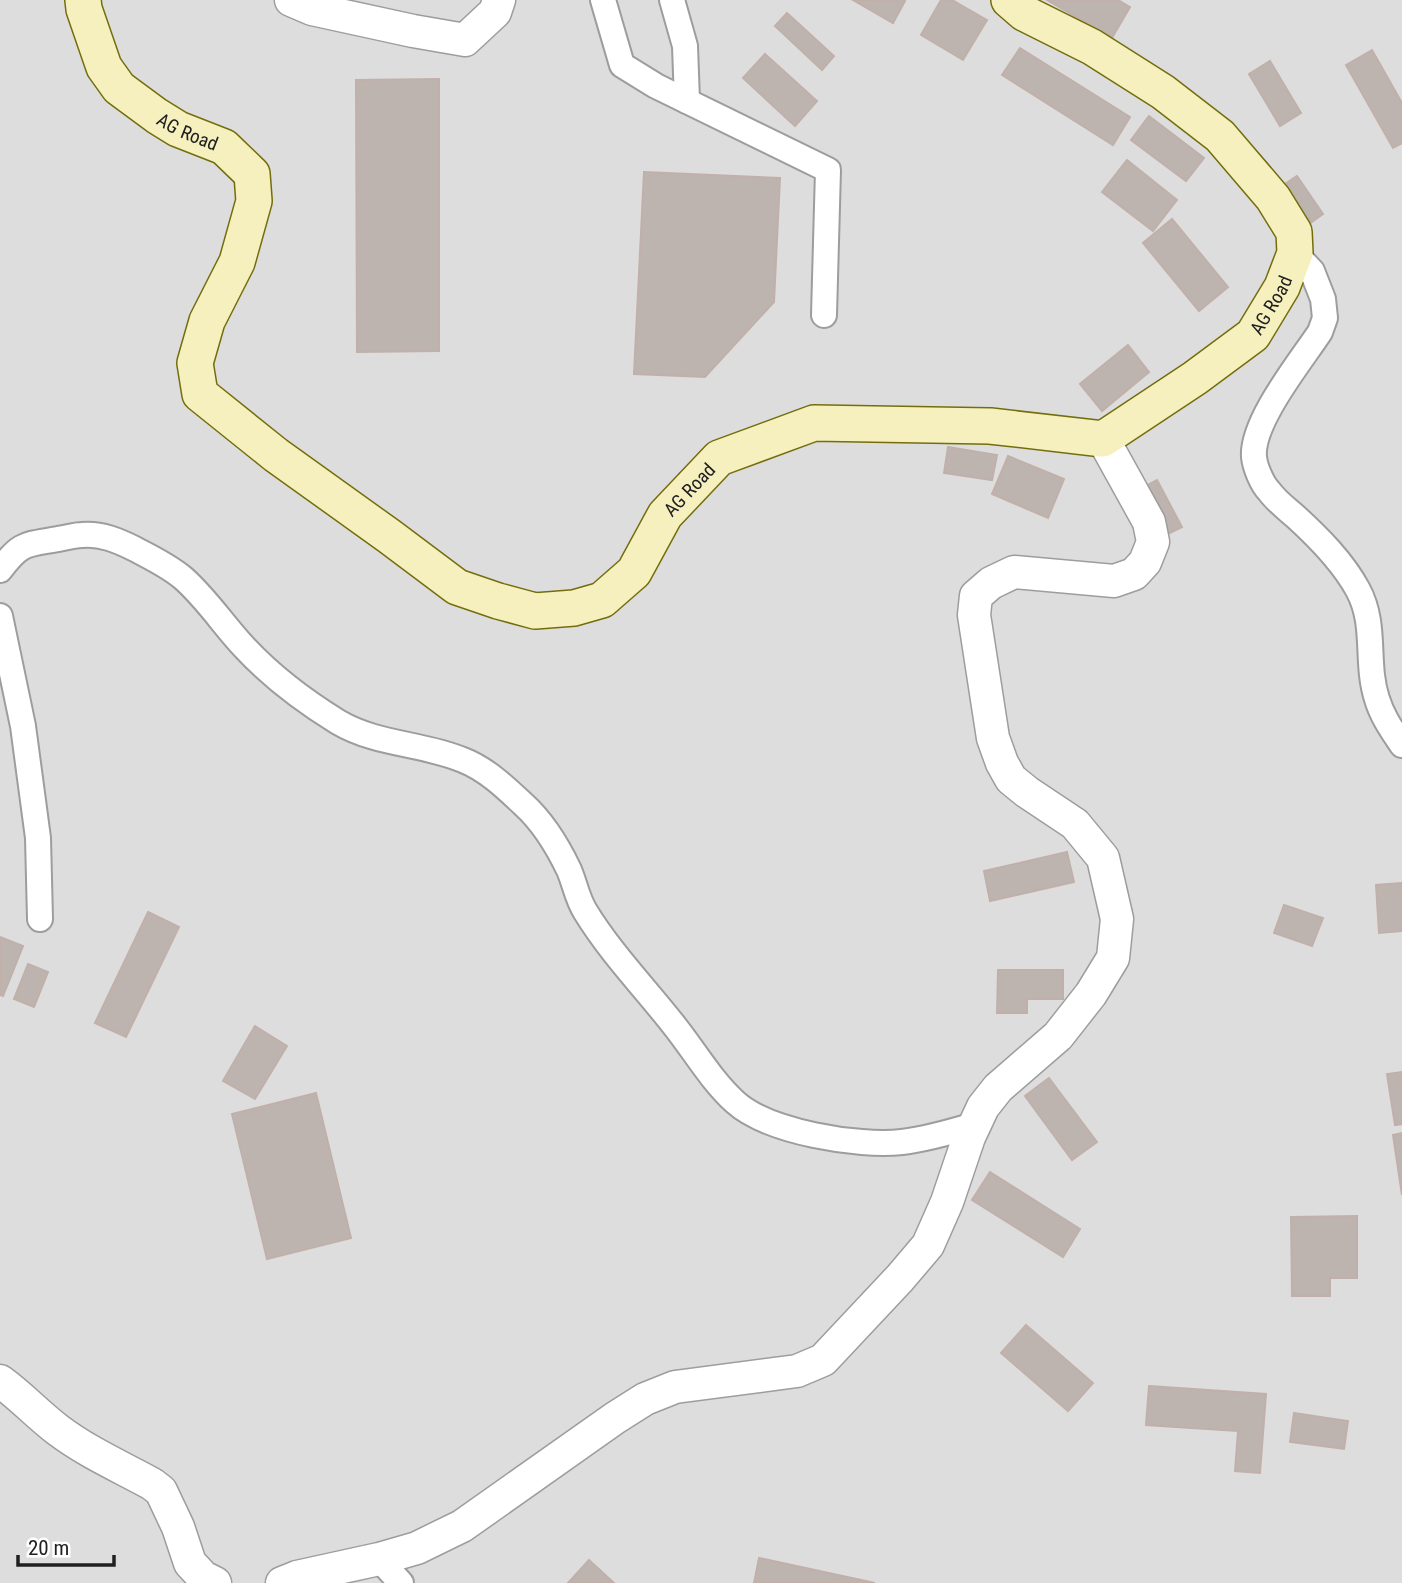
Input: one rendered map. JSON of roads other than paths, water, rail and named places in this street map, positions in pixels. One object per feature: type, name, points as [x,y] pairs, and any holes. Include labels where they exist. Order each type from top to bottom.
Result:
[{"type":"main road","name":"AG Road","points":[[83,0],[104,67],[119,88],[178,129],[224,147],[252,174],[254,201],[237,262],[207,321],[195,363],[200,394],[276,455],[457,587],[535,611],[574,608],[603,600],[634,572],[665,515],[719,458],[814,423],[990,426],[1103,439],[1253,335],[1282,287],[1295,253],[1294,232],[1273,198],[1220,136],[1163,92],[1092,47],[1024,13],[1009,0]]},
{"type":"street","points":[[290,0],[312,9],[413,32],[465,40],[495,12],[499,0]]},
{"type":"street","points":[[603,0],[622,65],[656,86],[828,170],[824,315]]},
{"type":"street","points":[[673,0],[685,46],[687,100]]},
{"type":"street","points":[[1295,253],[1312,271],[1323,299],[1325,318],[1320,332],[1264,418],[1254,457],[1268,491],[1320,540],[1358,590],[1369,621],[1376,697],[1385,721],[1402,746]]},
{"type":"street","points":[[282,1583],[296,1577],[417,1548],[462,1526],[645,1399],[675,1387],[797,1371],[823,1360],[928,1245],[983,1107],[998,1088],[1058,1036],[1091,993],[1113,958],[1117,919],[1103,858],[1075,824],[1011,779],[1002,763],[993,738],[974,615],[976,596],[991,583],[1014,572],[1114,581],[1134,574],[1144,562],[1153,541],[1149,522],[1103,439]]},
{"type":"street","points":[[0,570],[13,552],[29,544],[83,534],[102,536],[128,545],[182,577],[246,649],[286,687],[322,711],[357,732],[462,759],[484,771],[527,807],[555,845],[569,870],[582,905],[600,936],[674,1025],[717,1084],[749,1112],[773,1124],[869,1144],[902,1142],[974,1125]]},
{"type":"street","points":[[0,616],[23,726],[38,838],[40,919]]},
{"type":"street","points":[[0,1381],[66,1436],[161,1491],[178,1527],[190,1563],[202,1577],[215,1583]]},
{"type":"street","points":[[379,1559],[401,1583]]}]
